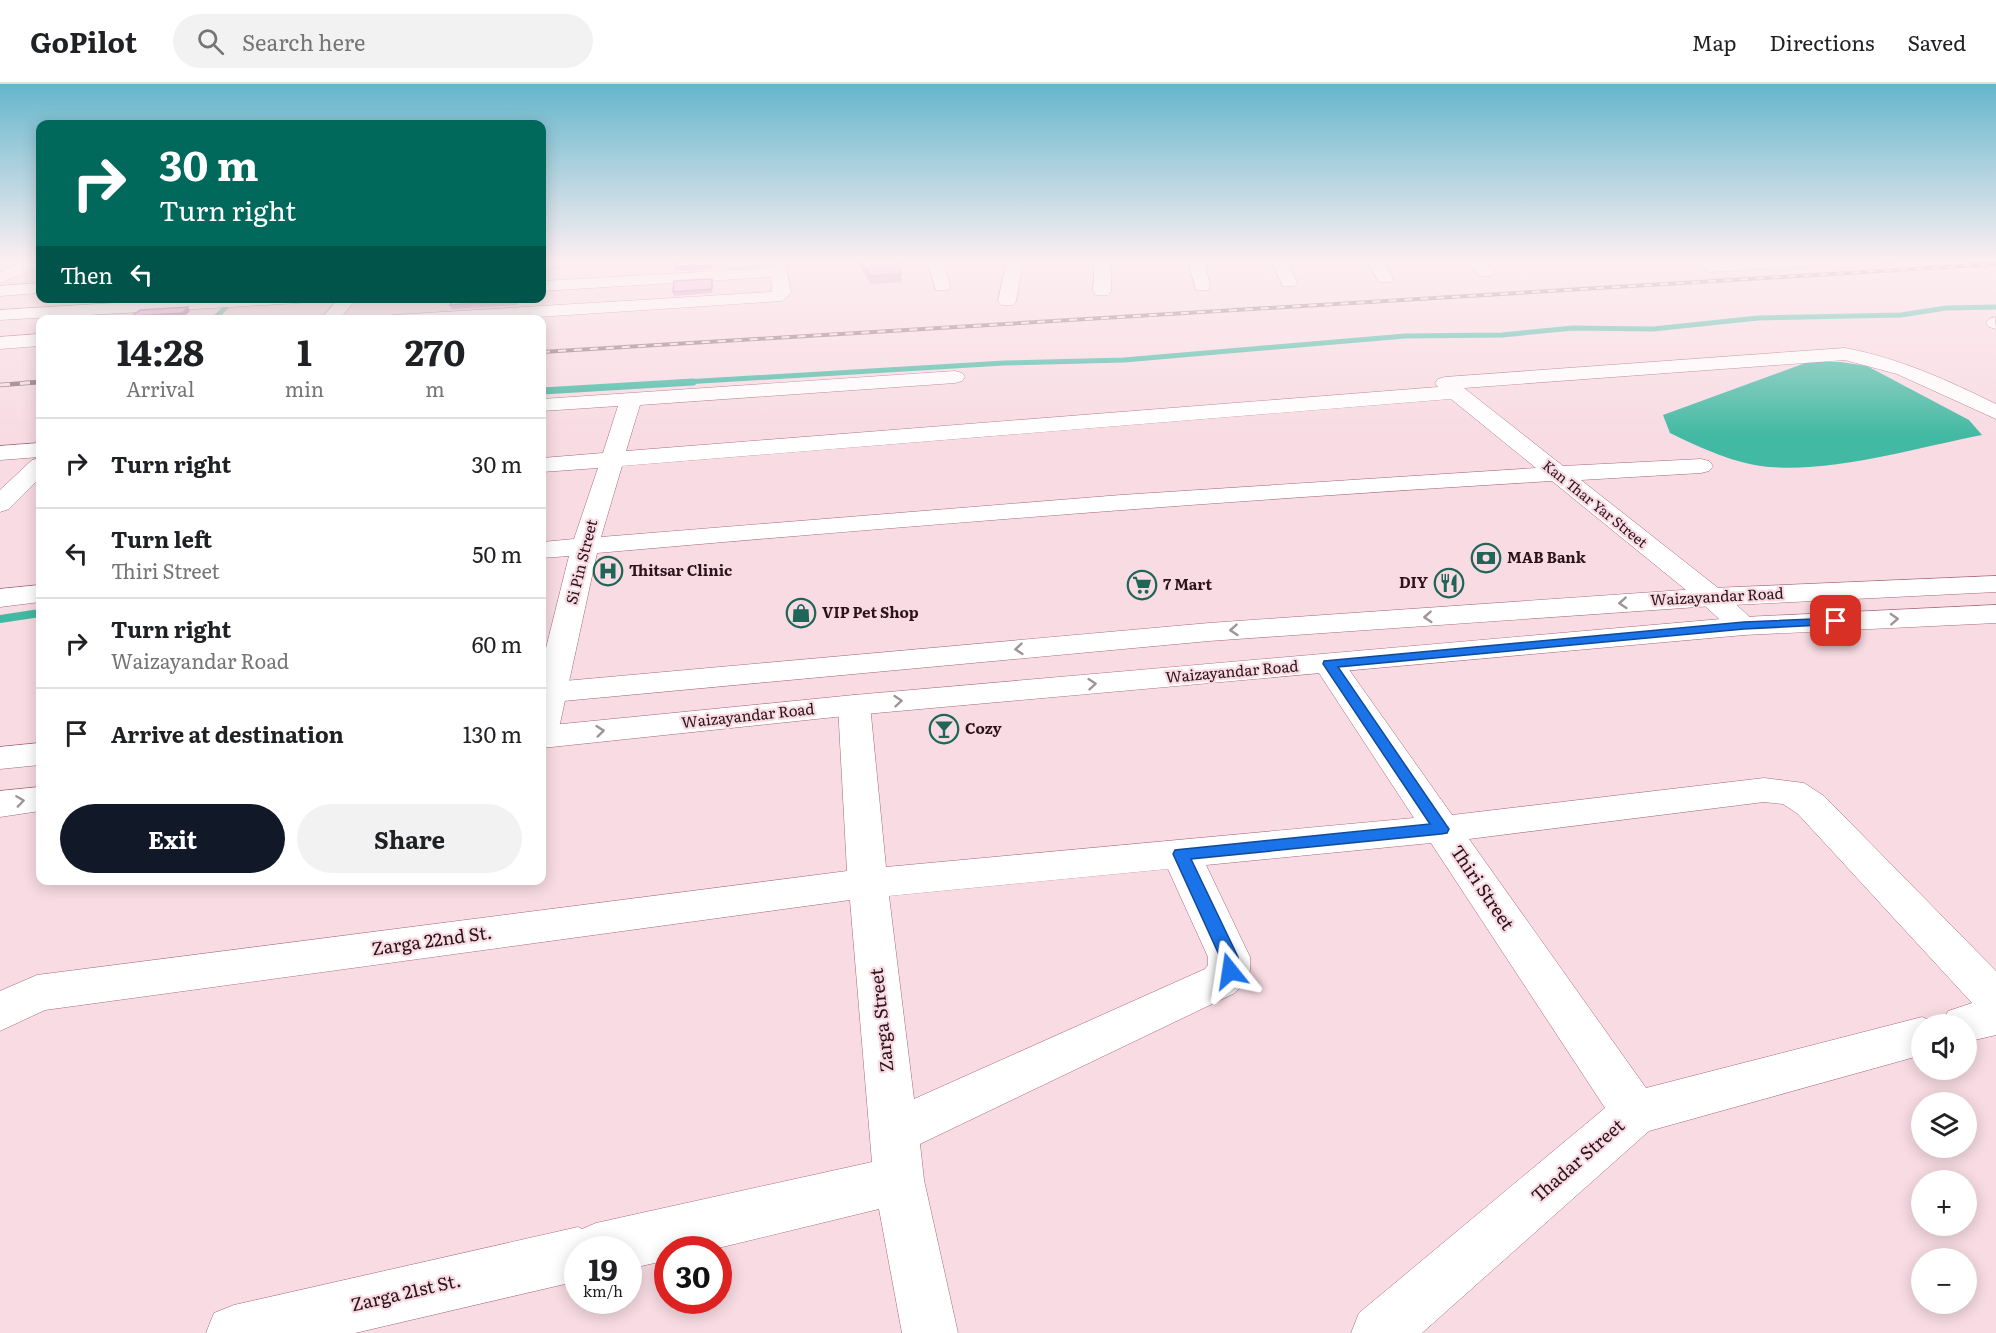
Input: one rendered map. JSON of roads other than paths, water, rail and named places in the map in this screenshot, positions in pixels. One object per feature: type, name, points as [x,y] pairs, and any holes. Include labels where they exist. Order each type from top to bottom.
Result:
[{"type":"street","points":[[0,343],[36,340]]},
{"type":"street","points":[[546,465],[1845,354],[1897,366],[1996,412]]},
{"type":"street","points":[[546,405],[955,377]]},
{"type":"street","name":"Kan Thar Yar Street","points":[[1450,387],[1712,597],[1744,626]]},
{"type":"street","points":[[1966,397],[1996,396]]},
{"type":"street","name":"Si Pin Street","points":[[546,693],[610,460],[631,399]]},
{"type":"street","points":[[0,453],[36,450]]},
{"type":"street","points":[[546,550],[831,525],[1556,473],[1701,466]]},
{"type":"street","points":[[0,504],[36,469]]},
{"type":"street","name":"Waizayandar Road","points":[[546,693],[1209,632],[1712,597],[1996,584]]},
{"type":"street","points":[[0,598],[36,594]]},
{"type":"street","name":"Waizayandar Road","points":[[546,737],[854,705],[1744,626],[1996,614]]},
{"type":"street","name":"Thiri Street","points":[[1329,664],[1635,1113]]},
{"type":"street","name":"Zarga Street","points":[[854,705],[868,883],[896,1156],[930,1333]]},
{"type":"street","points":[[0,759],[36,754]]},
{"type":"street","name":"Zarga 22nd St.","points":[[0,1012],[37,993],[868,883],[1441,829],[1764,790],[1791,792],[1811,806],[1996,1000]]},
{"type":"street","points":[[0,804],[36,800]]},
{"type":"street","points":[[641,1236],[896,1156],[1220,981],[1230,971],[1229,957],[1181,854]]},
{"type":"street","points":[[1977,1021],[1996,1016]]},
{"type":"street","name":"Thadar Street","points":[[1379,1333],[1635,1113],[1911,1039]]},
{"type":"street","name":"Zarga 21st St.","points":[[234,1333],[564,1257]]},
{"type":"waterway","points":[[668,383],[1004,363],[1124,360],[1405,336],[1502,335],[1573,328],[1653,329],[1746,319]]},
{"type":"waterway","points":[[546,391],[693,382]]},
{"type":"waterway","points":[[0,619],[36,614]]},
{"type":"railway","points":[[546,352],[1083,319]]},
{"type":"railway","points":[[0,385],[36,382]]},
{"type":"railway","points":[[22,383],[36,382]]},
{"type":"place","name":"MAB Bank","points":[[1486,558]]},
{"type":"place","name":"Thitsar Clinic","points":[[608,571]]},
{"type":"place","name":"DIY","points":[[1449,583]]},
{"type":"place","name":"7 Mart","points":[[1142,585]]},
{"type":"place","name":"VIP Pet Shop","points":[[801,613]]},
{"type":"place","name":"Cozy","points":[[944,729]]}]
